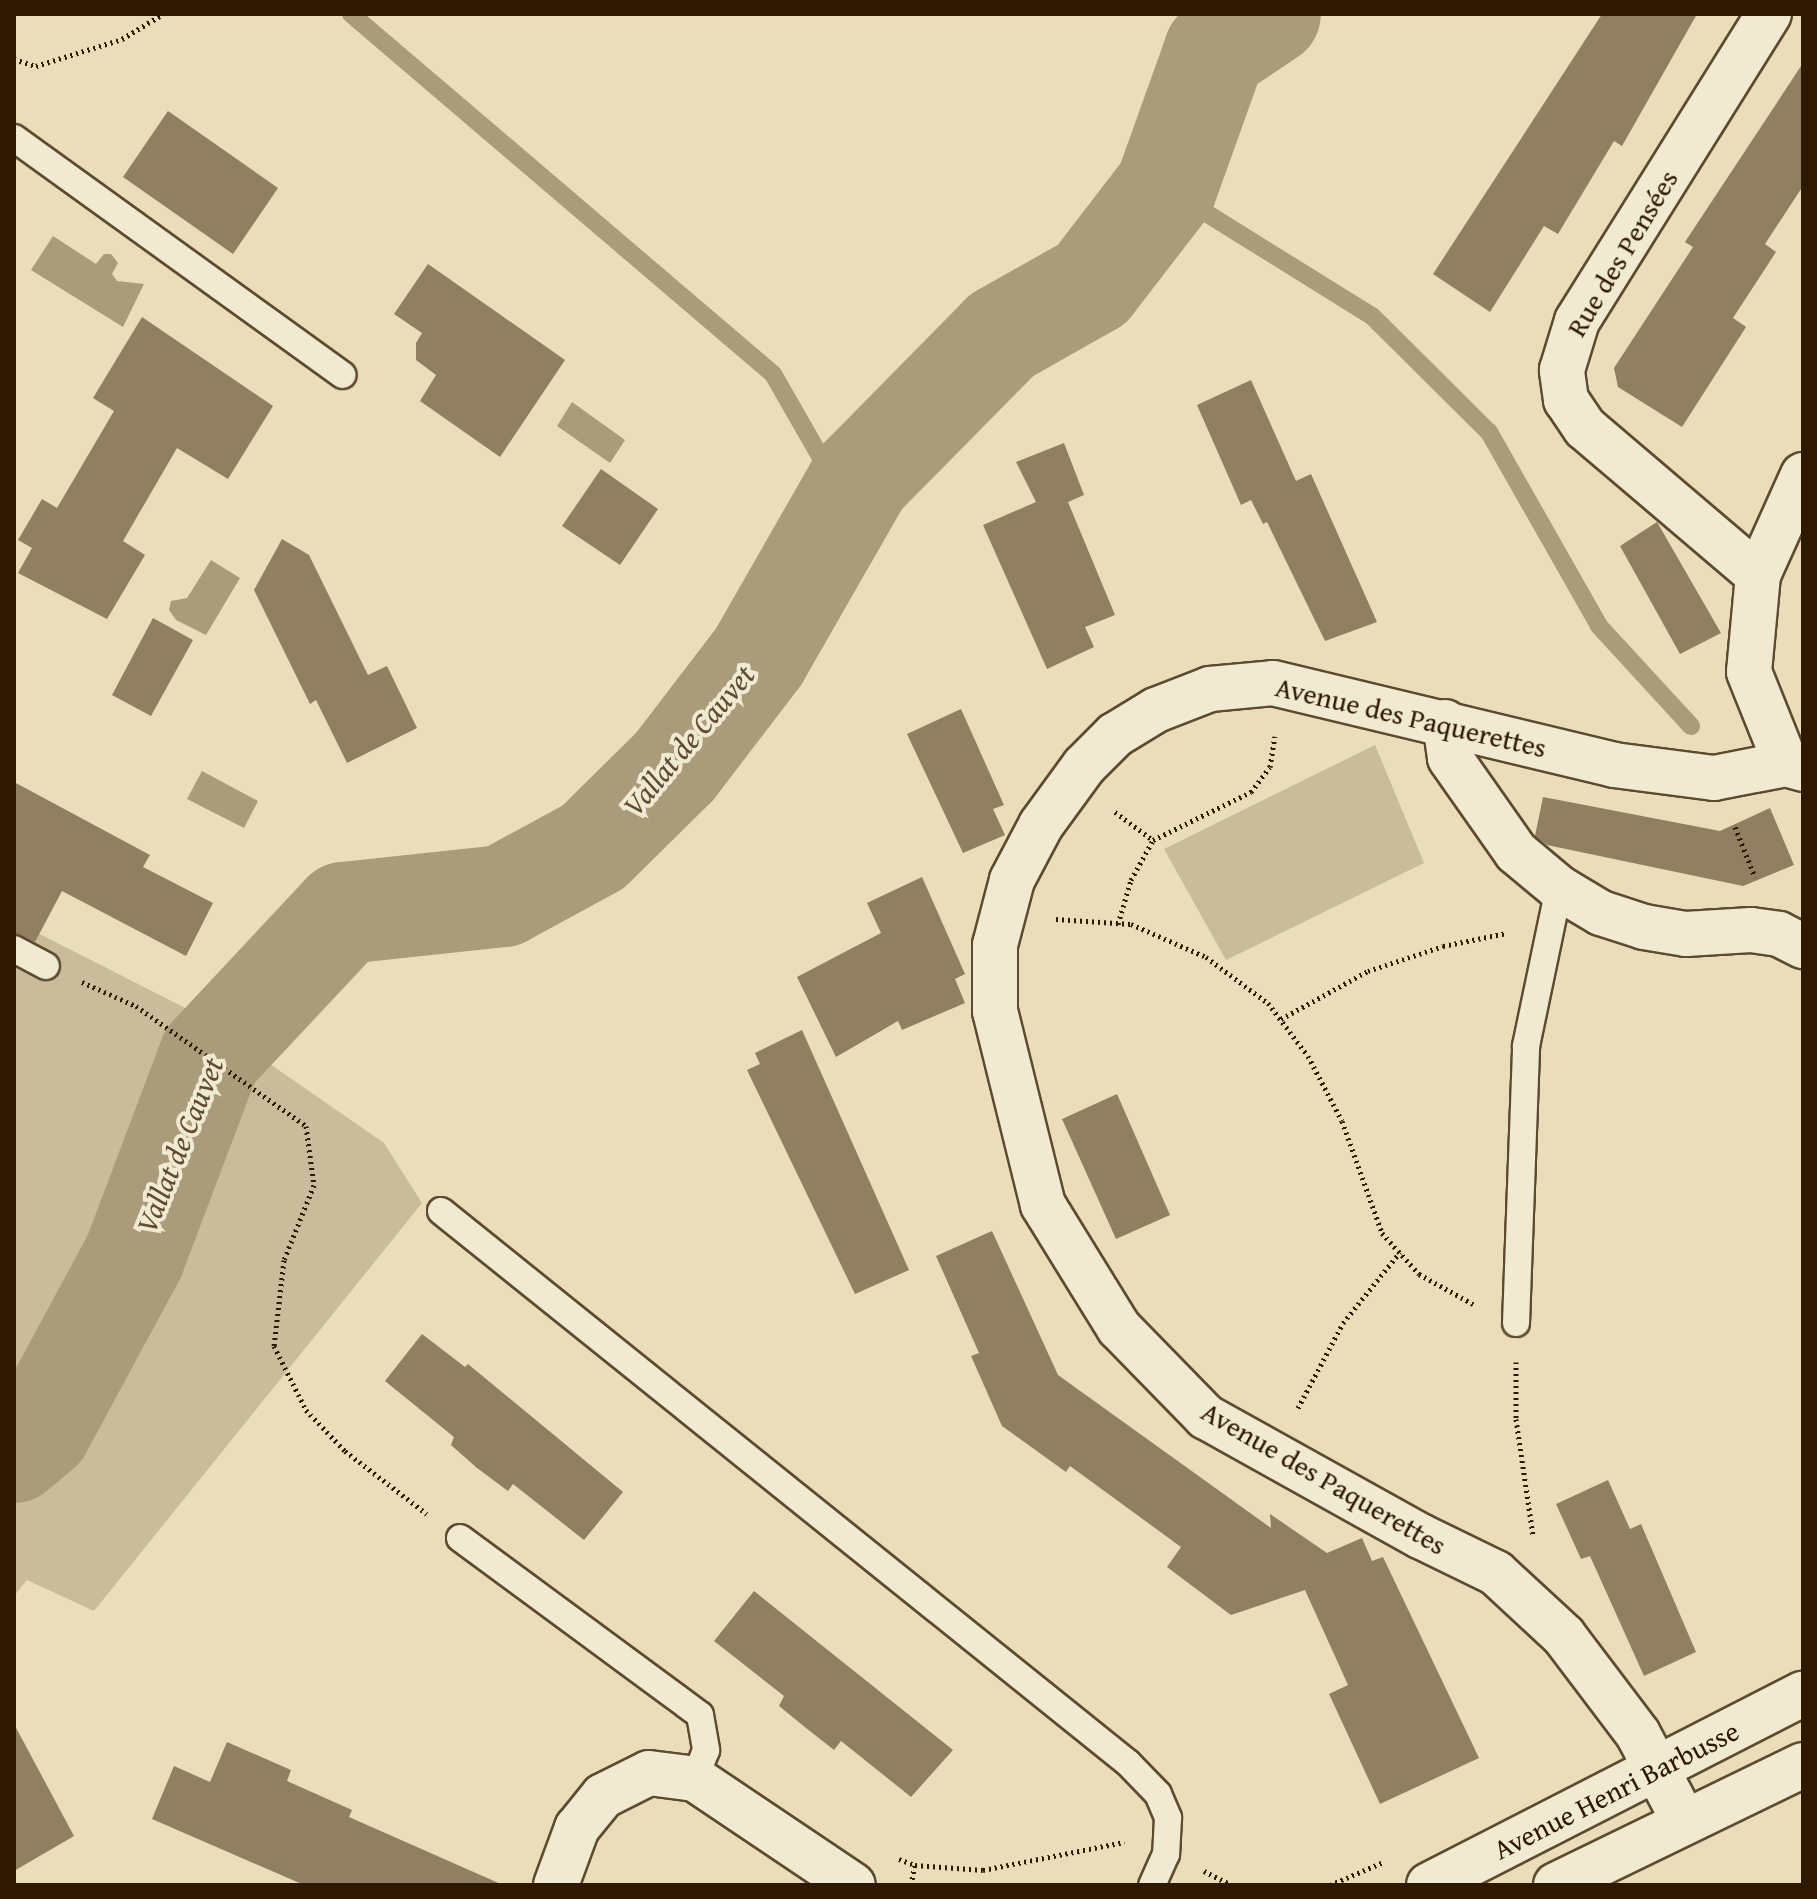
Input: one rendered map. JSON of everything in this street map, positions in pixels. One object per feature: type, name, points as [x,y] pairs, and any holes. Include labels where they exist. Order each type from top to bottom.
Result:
[{"type":"street","name":"Rue des Pensées","points":[[1758,575],[1585,428],[1566,400],[1562,370],[1577,321],[1769,14]]},
{"type":"street","points":[[1794,766],[1749,672],[1758,575],[1803,475]]},
{"type":"street","name":"Avenue des Paquerettes","points":[[1684,1821],[1638,1734],[1564,1636],[1496,1573],[1206,1417],[1119,1328],[1043,1205],[995,1011],[995,945],[1012,880],[1041,825],[1084,766],[1115,735],[1156,710],[1210,689],[1284,685],[1614,765],[1714,778],[1794,766]]},
{"type":"street","points":[[1445,722],[1450,758],[1516,852],[1559,888],[1601,913],[1644,927],[1686,934],[1791,940]]},
{"type":"street","name":"Avenue Henri Barbusse","points":[[1429,1885],[1803,1694]]},
{"type":"street","name":"Avenue Henri Barbusse","points":[[1556,1885],[1803,1765]]},
{"type":"street","points":[[556,1885],[577,1828],[603,1796],[649,1773],[695,1779],[853,1885]]},
{"type":"lane","points":[[14,138],[343,375]]},
{"type":"lane","points":[[1516,1323],[1526,1046],[1559,888]]},
{"type":"lane","points":[[14,949],[46,966]]},
{"type":"lane","points":[[441,1211],[1128,1763],[1158,1794],[1168,1818],[1166,1854],[1152,1885]]},
{"type":"lane","points":[[460,1538],[700,1715],[706,1750],[695,1779]]},
{"type":"path","points":[[14,59],[36,66],[122,39],[163,14]]},
{"type":"path","points":[[1118,924],[1131,880],[1153,840],[1251,792],[1270,767],[1284,685]]},
{"type":"path","points":[[1714,778],[1791,940]]},
{"type":"path","points":[[1003,916],[1131,924],[1206,957],[1268,1003],[1308,1056],[1342,1121],[1382,1233],[1419,1274],[1516,1323],[1516,1419],[1534,1558],[1515,1591]]},
{"type":"path","points":[[1281,1019],[1368,971],[1443,946],[1496,933],[1548,931]]},
{"type":"path","points":[[46,966],[136,1006],[306,1126],[314,1185],[284,1260],[274,1346],[306,1410],[335,1441],[460,1538]]},
{"type":"path","points":[[1274,1455],[1343,1323],[1400,1252]]},
{"type":"path","points":[[886,1854],[915,1865],[983,1870],[1132,1841]]},
{"type":"path","points":[[911,1885],[915,1865]]},
{"type":"path","points":[[1196,1868],[1232,1885]]},
{"type":"shaded area","points":[[53,236],[96,264],[104,254],[111,254],[118,263],[112,274],[117,281],[144,284],[123,327],[31,270]]},
{"type":"shaded area","points":[[572,402],[625,440],[610,463],[557,426]]},
{"type":"shaded area","points":[[211,560],[240,578],[206,635],[176,620],[169,610],[171,601],[187,598]]},
{"type":"shaded area","points":[[1375,745],[1424,863],[1226,960],[1164,849]]},
{"type":"shaded area","points":[[202,771],[258,801],[244,828],[187,799]]},
{"type":"shaded area","points":[[14,921],[199,1015],[384,1143],[422,1203],[94,1611],[27,1580],[14,1596]]},
{"type":"building","points":[[1602,14],[1697,14],[1622,146],[1614,141],[1558,234],[1544,226],[1490,312],[1433,274]]},
{"type":"building","points":[[1803,63],[1803,186],[1765,244],[1776,252],[1733,318],[1746,327],[1682,427],[1618,387],[1614,368],[1693,247],[1685,242]]},
{"type":"building","points":[[168,111],[278,188],[233,254],[123,177]]},
{"type":"building","points":[[428,264],[565,360],[500,457],[420,401],[436,375],[416,360],[416,343],[422,333],[394,314]]},
{"type":"building","points":[[142,317],[273,406],[228,479],[177,448],[123,541],[145,555],[107,619],[18,573],[32,548],[18,540],[42,499],[57,508],[114,411],[93,398]]},
{"type":"building","points":[[1251,380],[1296,481],[1311,474],[1377,622],[1325,641],[1267,522],[1263,524],[1251,500],[1241,505],[1197,405]]},
{"type":"building","points":[[1064,443],[1084,495],[1068,502],[1115,615],[1085,627],[1094,647],[1047,669],[983,525],[1036,502],[1016,462]]},
{"type":"building","points":[[601,469],[658,509],[620,565],[562,526]]},
{"type":"building","points":[[1657,522],[1721,633],[1680,654],[1620,546]]},
{"type":"building","points":[[282,539],[309,555],[368,675],[387,666],[417,728],[347,763],[316,700],[310,704],[254,590]]},
{"type":"building","points":[[153,618],[193,640],[151,716],[112,695]]},
{"type":"building","points":[[961,709],[1004,805],[993,809],[1005,835],[963,853],[907,734]]},
{"type":"building","points":[[14,782],[150,855],[143,867],[213,903],[186,956],[62,891],[35,942],[14,933]]},
{"type":"building","points":[[1543,797],[1720,831],[1770,808],[1794,865],[1743,886],[1547,845],[1535,836]]},
{"type":"building","points":[[922,877],[965,974],[955,979],[965,1003],[902,1030],[898,1021],[836,1057],[797,977],[881,933],[867,903]]},
{"type":"building","points":[[802,1030],[909,1270],[855,1294],[747,1070],[760,1064],[755,1053]]},
{"type":"building","points":[[1117,1094],[1170,1215],[1116,1239],[1062,1119]]},
{"type":"building","points":[[992,1231],[1058,1375],[1271,1528],[1270,1514],[1327,1553],[1362,1538],[1372,1561],[1383,1557],[1479,1758],[1380,1804],[1329,1694],[1348,1685],[1305,1590],[1231,1615],[1167,1567],[1181,1547],[1070,1466],[1066,1472],[1002,1426],[971,1356],[979,1353],[936,1256]]},
{"type":"building","points":[[422,1334],[465,1367],[468,1364],[623,1492],[584,1540],[513,1484],[508,1491],[477,1468],[451,1445],[454,1437],[385,1381]]},
{"type":"building","points":[[1608,1480],[1630,1529],[1641,1524],[1696,1652],[1644,1676],[1590,1556],[1581,1559],[1556,1504]]},
{"type":"building","points":[[754,1591],[953,1750],[911,1797],[841,1741],[834,1750],[806,1728],[779,1706],[784,1696],[714,1641]]},
{"type":"building","points":[[14,1724],[74,1836],[14,1871]]},
{"type":"building","points":[[227,1742],[291,1770],[287,1781],[352,1810],[349,1817],[503,1885],[304,1885],[152,1819],[174,1766],[210,1782]]},
{"type":"waterway","points":[[351,14],[773,374],[847,503]]},
{"type":"waterway","name":"Vallat de Cauvet","points":[[14,1452],[41,1429],[134,1257],[210,1056],[344,913],[503,896],[593,847],[675,766],[759,656],[861,478],[1002,335],[1092,284],[1166,188],[1215,51],[1270,14]]},
{"type":"waterway","points":[[1166,188],[1372,316],[1489,432],[1599,626],[1691,726]]}]
